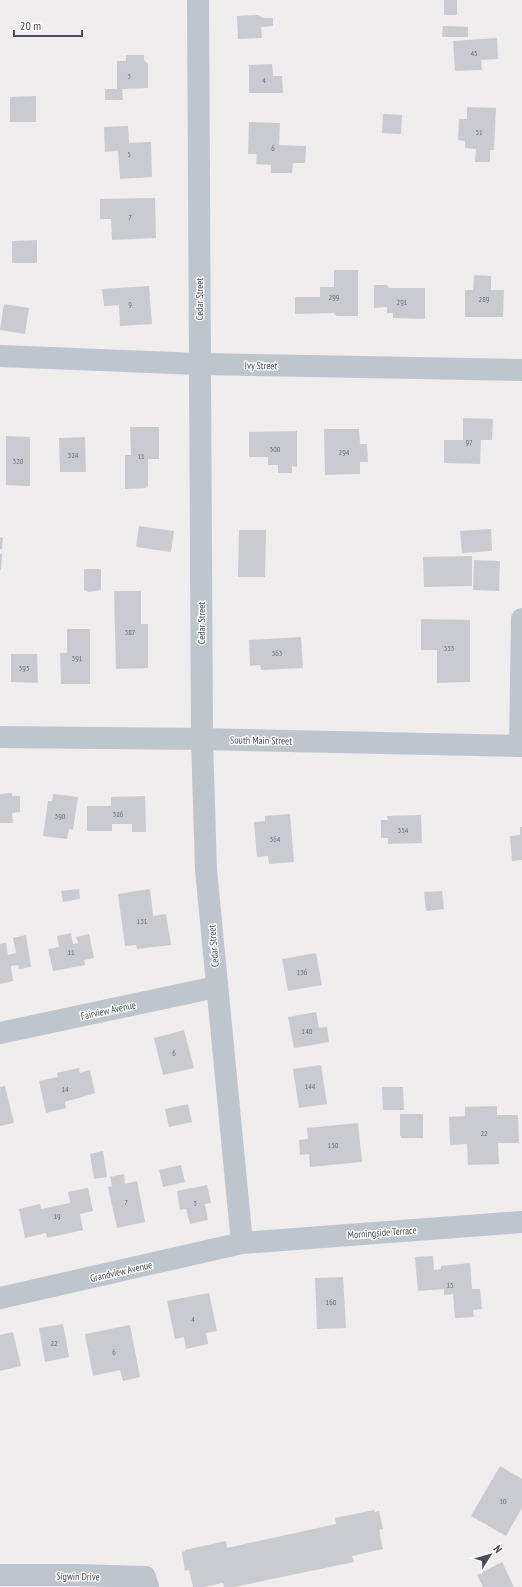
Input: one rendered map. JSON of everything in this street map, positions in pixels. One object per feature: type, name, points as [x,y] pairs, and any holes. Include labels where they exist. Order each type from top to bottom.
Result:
[{"type":"street","name":"Cedar Street","points":[[198,0],[202,739],[206,870],[216,987],[242,1243]]},
{"type":"street","name":"Ivy Street","points":[[0,356],[199,364],[522,370]]},
{"type":"street","points":[[521,746],[522,619]]},
{"type":"street","name":"South Main Street","points":[[0,738],[202,739],[521,746]]},
{"type":"street","name":"Fairview Avenue","points":[[0,1033],[216,987]]},
{"type":"street","name":"Morningside Terrace","points":[[242,1243],[522,1222]]},
{"type":"street","name":"Grandview Avenue","points":[[0,1298],[242,1243]]},
{"type":"street","name":"Sigwin Drive","points":[[0,1575],[145,1577],[148,1587]]},
{"type":"building","points":[[444,0],[457,0],[457,15],[444,15]]},
{"type":"building","points":[[258,15],[263,18],[273,18],[273,26],[261,27],[262,38],[238,39],[237,16]]},
{"type":"building","points":[[443,26],[468,27],[468,37],[442,37]]},
{"type":"building","points":[[497,38],[498,59],[481,60],[482,70],[455,71],[453,41]]},
{"type":"building","points":[[126,55],[144,55],[144,60],[148,64],[148,88],[122,89],[123,100],[105,100],[105,89],[117,89],[117,61],[126,61]]},
{"type":"building","points":[[272,64],[273,76],[282,76],[283,93],[249,93],[249,65]]},
{"type":"building","points":[[36,96],[36,122],[10,122],[10,97]]},
{"type":"building","points":[[467,107],[496,108],[494,150],[490,150],[490,162],[475,162],[476,149],[465,148],[465,141],[458,140],[459,119],[467,119]]},
{"type":"building","points":[[383,114],[402,115],[401,134],[382,133]]},
{"type":"building","points":[[249,122],[280,123],[279,145],[306,146],[305,163],[293,163],[292,173],[271,173],[271,165],[256,164],[257,154],[248,154]]},
{"type":"building","points":[[128,126],[129,143],[151,142],[152,177],[120,179],[118,151],[105,152],[104,127]]},
{"type":"building","points":[[155,198],[156,238],[112,240],[111,219],[100,219],[100,199]]},
{"type":"building","points":[[37,240],[37,263],[12,263],[12,241]]},
{"type":"building","points":[[334,270],[358,270],[358,316],[337,316],[334,313],[295,314],[295,297],[320,297],[320,287],[334,287]]},
{"type":"building","points":[[474,275],[491,276],[491,290],[504,290],[503,317],[465,317],[465,290],[473,290]]},
{"type":"building","points":[[374,285],[387,285],[389,288],[425,288],[425,319],[393,318],[393,313],[387,313],[387,307],[374,308]]},
{"type":"building","points":[[149,286],[152,324],[120,326],[119,305],[104,306],[102,289]]},
{"type":"building","points":[[4,304],[29,308],[25,334],[0,330]]},
{"type":"building","points":[[463,418],[493,419],[492,440],[481,440],[480,464],[444,463],[444,440],[463,440]]},
{"type":"building","points":[[130,427],[159,427],[159,459],[148,459],[148,486],[146,488],[125,489],[125,455],[131,455]]},
{"type":"building","points":[[324,429],[359,429],[360,444],[367,444],[368,462],[360,462],[360,474],[325,475]]},
{"type":"building","points":[[297,431],[297,467],[292,466],[292,473],[278,473],[278,465],[268,465],[268,457],[249,457],[249,432]]},
{"type":"building","points":[[6,436],[30,437],[30,486],[6,485]]},
{"type":"building","points":[[85,437],[86,472],[60,472],[59,438]]},
{"type":"building","points":[[139,526],[174,531],[171,552],[136,547]]},
{"type":"building","points":[[491,529],[492,551],[462,553],[460,531]]},
{"type":"building","points":[[239,530],[266,530],[265,577],[238,577]]},
{"type":"building","points":[[0,537],[3,538],[2,549],[0,549]]},
{"type":"building","points":[[0,554],[2,554],[1,570],[0,570]]},
{"type":"building","points":[[472,556],[472,586],[424,587],[423,557]]},
{"type":"building","points":[[474,560],[500,561],[499,591],[473,590]]},
{"type":"building","points":[[84,569],[101,569],[101,590],[89,592],[84,590]]},
{"type":"building","points":[[114,591],[141,591],[141,624],[148,624],[148,668],[116,669]]},
{"type":"building","points":[[421,619],[470,620],[470,682],[437,683],[437,650],[421,650]]},
{"type":"building","points":[[67,629],[90,629],[90,684],[61,684],[60,653],[67,653]]},
{"type":"building","points":[[301,637],[303,668],[261,670],[260,665],[250,666],[249,640]]},
{"type":"building","points":[[11,654],[37,654],[38,683],[11,682]]},
{"type":"building","points":[[12,793],[12,796],[20,796],[20,812],[12,813],[13,823],[0,823],[0,794]]},
{"type":"building","points":[[53,794],[78,797],[73,830],[69,829],[67,839],[43,836],[48,801],[52,801]]},
{"type":"building","points":[[145,796],[146,832],[132,832],[132,824],[112,824],[112,831],[87,831],[87,806],[111,806],[111,797]]},
{"type":"building","points":[[290,814],[294,862],[269,864],[268,856],[257,857],[254,822],[265,821],[265,816]]},
{"type":"building","points":[[421,815],[422,843],[388,844],[388,838],[381,838],[381,820],[388,820],[387,816]]},
{"type":"building","points":[[520,827],[522,827],[522,860],[512,861],[510,836],[520,835]]},
{"type":"building","points":[[79,889],[80,899],[63,902],[61,891]]},
{"type":"building","points":[[150,889],[153,916],[166,914],[171,945],[137,949],[136,945],[125,946],[118,894]]},
{"type":"building","points":[[442,891],[444,909],[426,911],[424,892]]},
{"type":"building","points":[[71,933],[73,944],[78,943],[76,937],[89,934],[94,958],[84,960],[85,965],[53,971],[48,949],[59,947],[57,936]]},
{"type":"building","points":[[26,935],[31,967],[19,969],[18,965],[11,966],[13,981],[0,984],[0,944],[6,943],[8,955],[16,953],[13,938]]},
{"type":"building","points":[[316,953],[322,985],[288,991],[282,959]]},
{"type":"building","points":[[316,1012],[319,1028],[327,1027],[329,1042],[294,1048],[288,1017]]},
{"type":"building","points":[[184,1030],[194,1068],[163,1075],[154,1038]]},
{"type":"building","points":[[321,1065],[327,1104],[299,1108],[293,1069]]},
{"type":"building","points":[[79,1068],[80,1073],[90,1070],[95,1093],[65,1102],[66,1108],[46,1113],[39,1081],[58,1077],[57,1073]]},
{"type":"building","points":[[5,1086],[14,1123],[0,1126],[0,1087]]},
{"type":"building","points":[[382,1087],[403,1087],[404,1110],[383,1110]]},
{"type":"building","points":[[188,1104],[192,1122],[169,1127],[165,1109]]},
{"type":"building","points":[[497,1106],[497,1115],[518,1115],[519,1143],[498,1143],[499,1164],[468,1165],[467,1144],[450,1145],[449,1117],[465,1116],[465,1107]]},
{"type":"building","points":[[400,1114],[423,1114],[423,1138],[402,1138],[400,1135]]},
{"type":"building","points":[[358,1123],[362,1162],[310,1167],[309,1154],[300,1155],[299,1140],[308,1139],[307,1128]]},
{"type":"building","points":[[103,1151],[107,1177],[94,1179],[90,1154]]},
{"type":"building","points":[[181,1165],[185,1182],[163,1187],[159,1170]]},
{"type":"building","points":[[124,1174],[125,1184],[137,1181],[145,1222],[117,1228],[108,1187],[112,1186],[110,1177]]},
{"type":"building","points":[[207,1185],[211,1203],[205,1204],[208,1220],[190,1224],[186,1209],[180,1210],[177,1191]]},
{"type":"building","points":[[88,1188],[93,1211],[80,1214],[83,1230],[47,1238],[46,1233],[25,1238],[19,1209],[40,1204],[41,1209],[70,1203],[68,1192]]},
{"type":"building","points":[[433,1256],[434,1270],[441,1269],[441,1266],[470,1263],[472,1289],[480,1289],[482,1309],[473,1310],[474,1317],[455,1318],[453,1294],[444,1295],[444,1289],[418,1291],[415,1257]]},
{"type":"building","points":[[343,1277],[346,1328],[317,1329],[315,1278]]},
{"type":"building","points":[[209,1293],[217,1331],[206,1333],[208,1344],[186,1349],[184,1337],[175,1339],[167,1301]]},
{"type":"building","points":[[63,1324],[69,1357],[45,1362],[39,1328]]},
{"type":"building","points":[[130,1325],[140,1377],[123,1381],[120,1370],[93,1376],[85,1334]]},
{"type":"building","points":[[13,1332],[21,1366],[0,1371],[0,1335]]},
{"type":"building","points":[[500,1466],[522,1479],[522,1508],[506,1536],[471,1516]]},
{"type":"building","points":[[374,1510],[375,1512],[379,1511],[383,1529],[379,1530],[383,1549],[352,1556],[354,1562],[234,1587],[224,1587],[223,1583],[203,1587],[193,1587],[189,1570],[185,1571],[182,1552],[185,1550],[226,1541],[227,1548],[336,1524],[335,1518]]},
{"type":"building","points":[[502,1562],[514,1587],[483,1587],[477,1575]]}]
